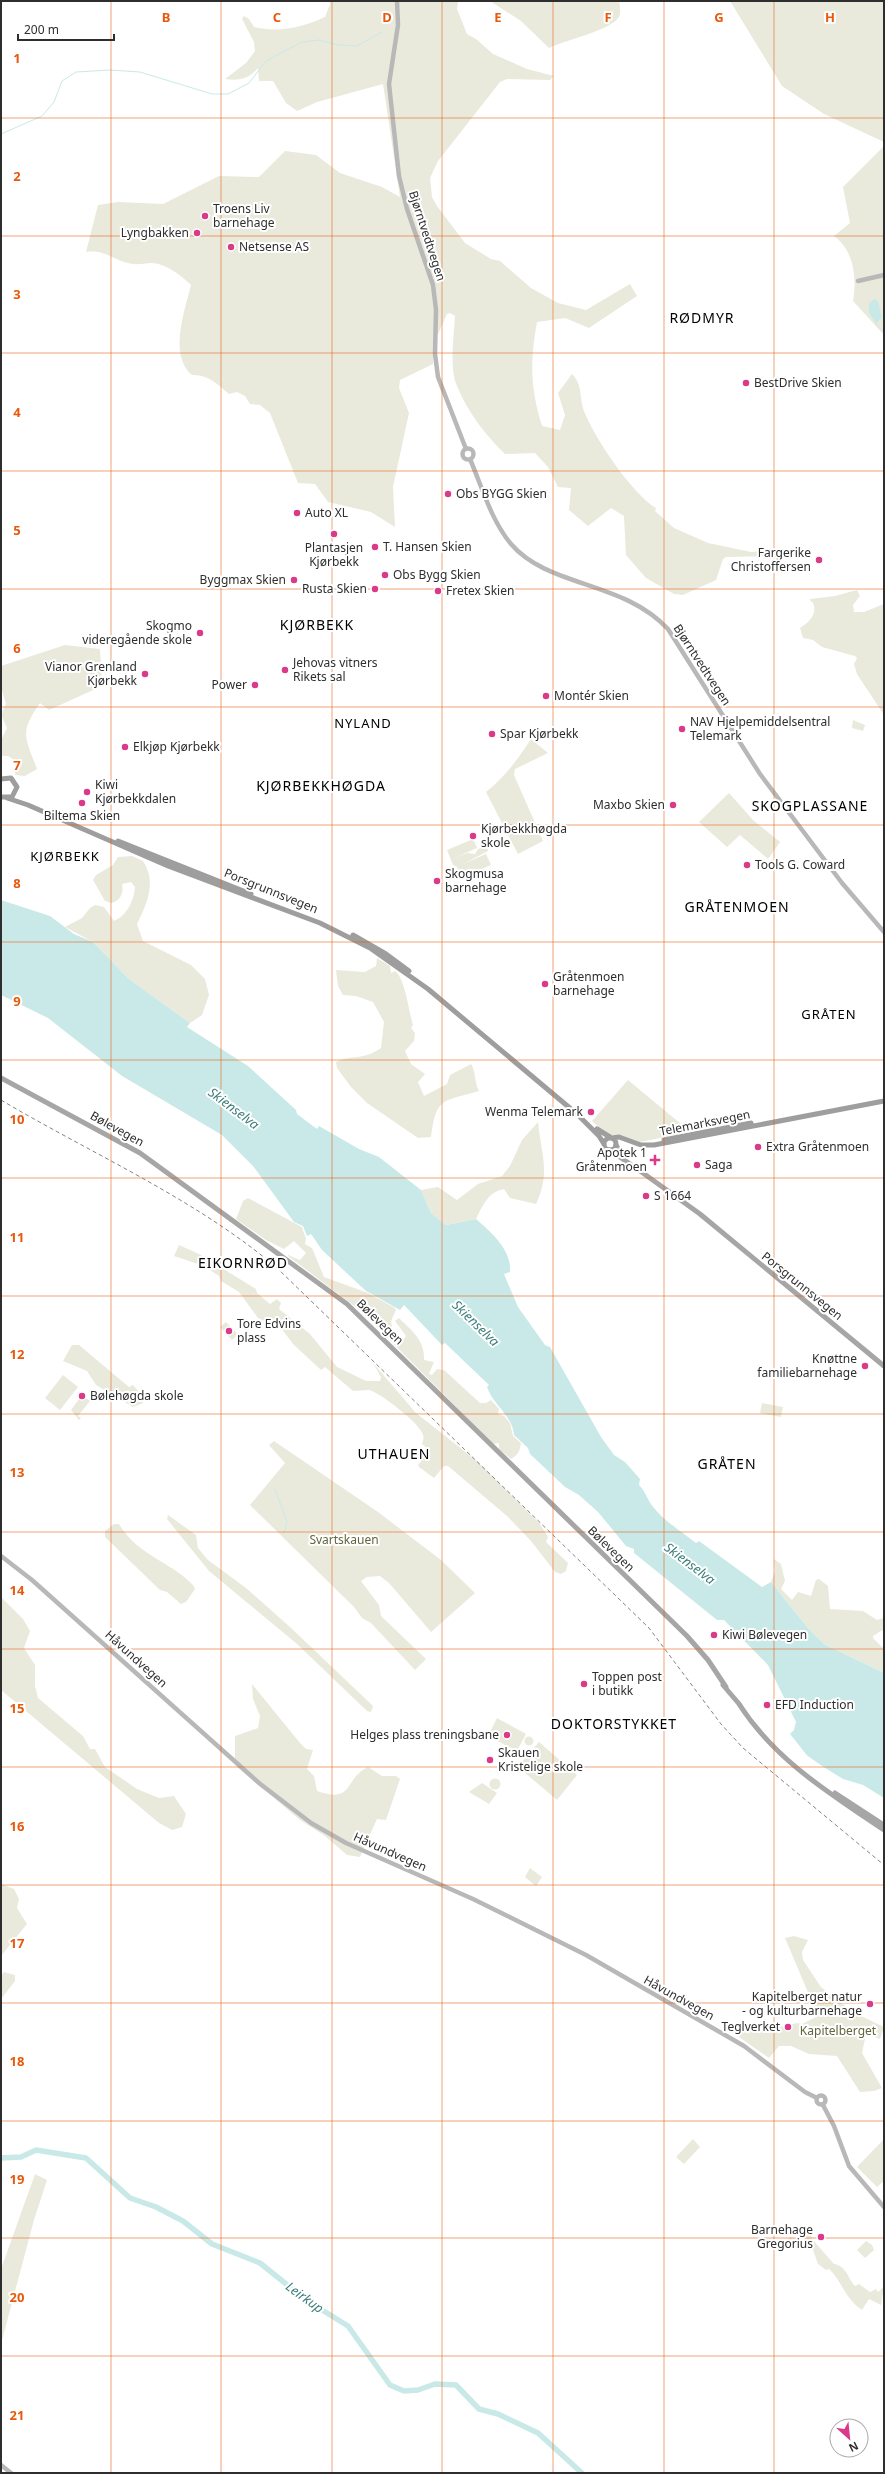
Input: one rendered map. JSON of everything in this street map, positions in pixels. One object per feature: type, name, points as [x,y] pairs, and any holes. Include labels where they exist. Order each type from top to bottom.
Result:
[{"type":"highway","name":"Porsgrunnsvegen","points":[[1,779],[8,778],[13,780],[16,785],[16,791],[28,805]]},
{"type":"highway","points":[[4,798],[16,791]]},
{"type":"highway","name":"Porsgrunnsvegen","points":[[4,798],[28,805],[94,834],[240,889],[357,937],[394,959],[577,1114],[600,1136],[604,1144],[610,1150]]},
{"type":"highway","name":"Telemarksvegen","points":[[859,1105],[884,1097]]},
{"type":"highway","name":"Telemarksvegen","points":[[611,1138],[619,1137],[641,1145],[650,1144],[884,1101]]},
{"type":"highway","name":"Porsgrunnsvegen","points":[[577,1114],[611,1138],[616,1145]]},
{"type":"highway","points":[[604,1144],[606,1139],[611,1138]]},
{"type":"highway","name":"Telemarksvegen","points":[[616,1145],[628,1141]]},
{"type":"highway","points":[[610,1150],[616,1145]]},
{"type":"main road","name":"Bjørntvedtvegen","points":[[397,1],[398,25],[389,84],[399,176],[407,209],[433,285],[436,310],[434,354],[438,378],[466,449]]},
{"type":"main road","points":[[858,281],[884,275]]},
{"type":"main road","points":[[466,449],[473,452],[470,459],[463,456],[466,449]]},
{"type":"main road","name":"Bjørntvedtvegen","points":[[470,459],[497,523],[519,551],[546,569],[638,604],[654,616],[671,633],[760,774],[842,883],[884,932]]},
{"type":"main road","name":"Bølevegen","points":[[1,1075],[14,1084]]},
{"type":"main road","name":"Bølevegen","points":[[1,1078],[145,1156],[346,1304],[684,1634],[772,1747],[793,1766],[841,1798]]},
{"type":"main road","name":"Porsgrunnsvegen","points":[[616,1145],[619,1152],[647,1179],[709,1222],[884,1366]]},
{"type":"main road","name":"Porsgrunnsvegen","points":[[610,1150],[628,1161]]},
{"type":"main road","name":"Håvundvegen","points":[[1,1556],[32,1580],[263,1786],[311,1823],[346,1843],[473,1899],[586,1955],[744,2046],[805,2092],[817,2098]]},
{"type":"main road","points":[[841,1798],[884,1825]]},
{"type":"main road","points":[[841,1798],[884,1830]]},
{"type":"main road","points":[[823,2105],[826,2101],[824,2097],[821,2096],[817,2098],[818,2104],[823,2105],[834,2126],[849,2166],[884,2207]]},
{"type":"main road","points":[[1,2465],[11,2473]]},
{"type":"green space","points":[[329,1],[458,1],[457,9],[467,34],[476,39],[493,54],[527,69],[554,76],[550,80],[507,79],[500,82],[438,161],[430,178],[432,197],[465,243],[491,259],[500,261],[531,288],[558,303],[586,310],[630,284],[637,296],[589,328],[565,318],[537,322],[533,349],[532,374],[535,399],[542,426],[560,430],[565,415],[558,393],[572,374],[578,382],[584,411],[605,449],[636,491],[656,508],[655,511],[674,528],[708,543],[751,552],[792,549],[783,556],[726,557],[723,559],[716,580],[683,595],[674,594],[646,578],[626,555],[624,516],[611,508],[588,526],[569,510],[571,488],[558,487],[548,467],[535,453],[505,454],[478,423],[466,405],[455,379],[453,370],[453,351],[455,316],[450,313],[447,314],[434,343],[433,364],[400,380],[399,388],[409,413],[393,487],[395,527],[371,512],[328,502],[315,484],[298,483],[270,413],[260,405],[250,404],[245,396],[237,392],[229,394],[208,378],[192,375],[185,366],[181,356],[180,332],[191,285],[178,274],[162,265],[151,263],[127,263],[99,252],[86,252],[98,205],[118,202],[163,204],[219,176],[259,177],[285,151],[316,155],[340,173],[382,187],[400,197],[383,84],[317,102],[297,111],[286,103],[273,81],[259,81],[258,68],[247,77],[235,80],[225,79],[246,63],[255,51],[254,42],[242,19],[244,16],[249,19],[254,27],[263,29],[291,28],[308,24],[325,17],[330,4]]},
{"type":"green space","points":[[490,1],[619,1],[620,13],[619,17],[607,27],[549,48],[521,21]]},
{"type":"green space","points":[[730,1],[884,1],[884,142],[824,114],[782,86]]},
{"type":"green space","points":[[884,146],[884,335],[853,301],[855,284],[850,257],[841,242],[834,236],[850,223],[843,187]]},
{"type":"green space","points":[[857,590],[860,596],[853,605],[854,612],[864,612],[884,604],[884,715],[857,674],[854,664],[857,658],[855,656],[822,647],[813,640],[803,638],[800,628],[809,621],[813,615],[814,607],[810,599],[835,596]]},
{"type":"green space","points":[[65,645],[100,649],[102,686],[49,710],[40,703],[29,721],[26,735],[29,749],[37,769],[25,776],[15,775],[15,767],[11,758],[1,756],[1,740],[7,728],[2,716],[6,704],[1,687],[1,666]]},
{"type":"green space","points":[[853,720],[865,725],[863,731],[852,728]]},
{"type":"green space","points":[[531,739],[548,753],[515,769],[514,775],[543,841],[518,854],[486,792],[511,767]]},
{"type":"green space","points":[[729,793],[753,820],[780,842],[768,859],[740,835],[727,847],[699,822]]},
{"type":"green space","points":[[473,839],[477,848],[452,859],[467,853],[475,854],[478,849],[487,846],[488,851],[463,864],[486,854],[491,865],[461,878],[457,867],[453,865],[447,850]]},
{"type":"green space","points":[[132,856],[143,861],[149,877],[150,885],[147,901],[137,924],[143,941],[191,965],[205,979],[209,995],[202,1015],[190,1023],[129,979],[93,942],[65,927],[82,918],[90,908],[95,905],[104,907],[114,921],[123,915],[129,907],[133,897],[135,887],[131,882],[122,884],[123,890],[121,896],[111,903],[105,901],[93,880],[96,875],[113,865],[118,857]]},
{"type":"green space","points":[[377,958],[390,966],[391,973],[395,971],[404,988],[413,1025],[411,1028],[415,1033],[414,1041],[405,1051],[411,1064],[425,1074],[418,1082],[424,1096],[447,1084],[450,1075],[471,1064],[474,1070],[476,1084],[479,1091],[456,1097],[443,1103],[436,1114],[431,1137],[418,1138],[367,1103],[351,1087],[337,1068],[336,1062],[348,1058],[368,1055],[381,1048],[384,1022],[373,1002],[356,996],[343,995],[338,986],[336,970],[365,972],[376,966]]},
{"type":"green space","points":[[628,1080],[687,1129],[685,1133],[640,1142],[606,1134],[592,1121]]},
{"type":"green space","points":[[538,1122],[543,1153],[544,1173],[541,1193],[536,1204],[510,1198],[504,1189],[490,1196],[476,1219],[446,1225],[431,1213],[421,1190],[438,1187],[457,1200],[478,1184],[502,1176],[510,1166],[522,1140]]},
{"type":"green space","points":[[248,1198],[302,1227],[306,1239],[305,1244],[312,1248],[324,1277],[368,1293],[395,1308],[396,1310],[391,1321],[393,1334],[404,1339],[406,1336],[395,1321],[399,1318],[420,1341],[424,1353],[424,1360],[434,1362],[429,1374],[432,1375],[437,1369],[444,1370],[480,1403],[486,1403],[491,1400],[499,1409],[498,1414],[504,1416],[510,1423],[513,1436],[521,1443],[517,1454],[511,1459],[499,1449],[499,1443],[493,1444],[361,1311],[288,1256],[300,1260],[306,1253],[294,1241],[284,1249],[266,1240],[236,1219],[243,1201]]},
{"type":"green space","points":[[179,1245],[199,1254],[256,1289],[257,1293],[270,1304],[277,1299],[281,1303],[279,1309],[310,1334],[337,1367],[366,1381],[380,1381],[381,1377],[373,1363],[416,1413],[477,1461],[540,1524],[548,1537],[546,1542],[568,1563],[566,1571],[561,1574],[555,1572],[531,1541],[507,1516],[448,1466],[444,1466],[434,1478],[419,1467],[418,1465],[428,1453],[428,1449],[422,1444],[423,1435],[421,1430],[408,1416],[374,1392],[369,1390],[353,1391],[325,1367],[321,1370],[293,1344],[281,1328],[258,1318],[239,1292],[221,1281],[219,1276],[204,1266],[174,1256]]},
{"type":"green space","name":"Tore Edvins plass","points":[[226,1322],[238,1334],[232,1340],[220,1327]]},
{"type":"green space","points":[[72,1345],[79,1345],[129,1387],[133,1385],[140,1393],[143,1403],[133,1407],[96,1385],[87,1371],[63,1361]]},
{"type":"green space","points":[[63,1375],[78,1387],[60,1410],[45,1398]]},
{"type":"green space","points":[[82,1395],[90,1401],[78,1416],[81,1418],[79,1420],[71,1410]]},
{"type":"green space","points":[[762,1403],[783,1407],[781,1417],[760,1413]]},
{"type":"green space","name":"Svartskauen","points":[[274,1441],[378,1512],[441,1560],[475,1593],[431,1632],[389,1583],[380,1576],[367,1577],[361,1581],[379,1605],[381,1616],[426,1659],[415,1670],[371,1623],[362,1618],[354,1607],[250,1505],[285,1463],[269,1445]]},
{"type":"green space","points":[[168,1515],[196,1535],[198,1548],[208,1560],[246,1588],[290,1627],[373,1706],[371,1712],[367,1711],[297,1644],[209,1571],[167,1519]]},
{"type":"green space","points":[[114,1524],[119,1524],[135,1544],[184,1577],[193,1585],[195,1589],[186,1602],[181,1604],[167,1592],[160,1590],[105,1537],[105,1531]]},
{"type":"green space","points":[[774,1559],[781,1564],[785,1581],[781,1589],[792,1600],[798,1592],[811,1596],[816,1580],[819,1579],[828,1586],[830,1609],[863,1611],[877,1620],[884,1618],[884,1629],[873,1636],[873,1638],[882,1647],[884,1647],[884,1673],[824,1644],[808,1628],[771,1582],[775,1572]]},
{"type":"green space","points":[[1,1597],[23,1619],[30,1631],[24,1648],[35,1665],[35,1686],[38,1698],[83,1736],[90,1749],[95,1749],[105,1767],[137,1789],[159,1798],[174,1796],[186,1814],[182,1827],[172,1830],[159,1823],[1,1690]]},
{"type":"green space","points":[[252,1684],[300,1743],[306,1749],[313,1750],[307,1769],[314,1776],[317,1791],[329,1794],[343,1792],[360,1772],[368,1767],[382,1776],[396,1776],[400,1779],[386,1820],[377,1819],[360,1857],[347,1855],[325,1836],[300,1820],[235,1765],[235,1736],[258,1728],[260,1716],[253,1699]]},
{"type":"green space","name":"Helges plass treningsbane","points":[[497,1718],[526,1734],[517,1751],[488,1736]]},
{"type":"green space","points":[[529,1736],[534,1741],[529,1746],[524,1741]]},
{"type":"green space","points":[[539,1742],[577,1775],[557,1800],[518,1767]]},
{"type":"green space","points":[[493,1779],[497,1779],[499,1780],[499,1788],[493,1789],[490,1786],[490,1782]]},
{"type":"green space","points":[[482,1783],[497,1793],[489,1804],[469,1792]]},
{"type":"green space","points":[[530,1868],[542,1877],[536,1886],[525,1877]]},
{"type":"green space","points":[[1,1884],[14,1889],[19,1899],[17,1908],[27,1924],[1,1956]]},
{"type":"green space","name":"Kapitelberget","points":[[794,1936],[808,1940],[802,1952],[803,1960],[821,1987],[853,2012],[884,2027],[880,2039],[866,2034],[862,2053],[882,2088],[874,2091],[860,2092],[837,2056],[809,2054],[791,2046],[779,2046],[769,2058],[739,2037],[745,2025],[765,2031],[797,2023],[802,2024],[818,2016],[785,1938]]},
{"type":"green space","points":[[4,1972],[15,1975],[15,1981],[1,1999],[1,1976]]},
{"type":"green space","points":[[693,2139],[700,2147],[684,2164],[676,2157]]},
{"type":"green space","points":[[884,2139],[884,2181],[877,2187],[857,2167]]},
{"type":"green space","points":[[35,2174],[47,2180],[34,2220],[1,2344],[1,2269]]},
{"type":"green space","points":[[809,2230],[812,2239],[834,2264],[845,2270],[855,2286],[859,2284],[870,2292],[876,2289],[878,2292],[884,2287],[881,2305],[869,2299],[862,2310],[856,2306],[829,2269],[826,2270],[818,2264],[813,2250],[807,2246],[808,2243],[804,2243],[804,2234],[807,2235]]},
{"type":"green space","points":[[790,2237],[798,2240],[799,2243],[793,2250],[786,2241]]},
{"type":"green space","points":[[866,2241],[872,2245],[874,2250],[865,2258],[857,2250]]},
{"type":"water","points":[[874,299],[878,301],[882,317],[876,324],[869,313],[869,304]]},
{"type":"water","name":"Skienselva","points":[[1,900],[50,916],[74,934],[93,942],[129,979],[190,1023],[187,1027],[248,1066],[296,1110],[297,1114],[317,1129],[319,1126],[359,1149],[379,1157],[421,1190],[431,1213],[446,1225],[476,1219],[494,1236],[508,1256],[510,1272],[504,1274],[518,1307],[545,1345],[550,1347],[601,1437],[614,1455],[625,1462],[640,1479],[639,1485],[658,1513],[696,1543],[699,1541],[762,1587],[771,1582],[808,1628],[824,1644],[884,1673],[884,1798],[863,1785],[843,1779],[809,1758],[790,1734],[794,1730],[796,1722],[768,1665],[724,1620],[717,1620],[634,1553],[634,1549],[626,1546],[598,1512],[579,1495],[565,1487],[530,1454],[528,1448],[514,1435],[513,1428],[507,1416],[487,1387],[489,1385],[445,1343],[442,1345],[404,1305],[400,1310],[366,1291],[322,1250],[311,1234],[307,1236],[303,1226],[294,1222],[253,1166],[222,1135],[122,1076],[48,1018],[1,995]]},
{"type":"pier","points":[[790,1734],[805,1754],[836,1776],[803,1756]]},
{"type":"waterway","points":[[1,134],[42,116],[54,102],[62,81],[76,72],[110,70],[140,72],[212,94],[228,94],[249,83],[266,61],[302,42],[319,40],[338,45],[357,46],[382,32]]},
{"type":"waterway","points":[[876,324],[884,331]]},
{"type":"waterway","points":[[275,1489],[287,1522],[284,1533]]},
{"type":"waterway","name":"Leirkup","points":[[1,2158],[21,2157],[36,2150],[86,2158],[130,2198],[156,2207],[183,2221],[212,2244],[260,2263],[306,2300],[348,2326],[390,2385],[404,2391],[418,2390],[435,2384],[456,2385],[479,2409],[498,2414],[538,2433],[582,2473]]},
{"type":"railway","points":[[1,1100],[143,1178],[178,1199],[246,1243],[277,1268],[649,1628],[721,1724],[743,1748],[884,1865]]},
{"type":"place","name":"Troens Liv barnehage","points":[[205,216]]},
{"type":"place","name":"Lyngbakken","points":[[197,233]]},
{"type":"place","name":"Netsense AS","points":[[231,247]]},
{"type":"place","name":"BestDrive Skien","points":[[746,383]]},
{"type":"place","name":"Obs BYGG Skien","points":[[448,494]]},
{"type":"place","name":"Auto XL","points":[[297,513]]},
{"type":"place","name":"Plantasjen Kjørbekk","points":[[334,534]]},
{"type":"place","name":"T. Hansen Skien","points":[[375,547]]},
{"type":"place","name":"Fargerike Christoffersen","points":[[819,560]]},
{"type":"place","name":"Obs Bygg Skien","points":[[385,575]]},
{"type":"place","name":"Byggmax Skien","points":[[294,580]]},
{"type":"place","name":"Rusta Skien","points":[[375,589]]},
{"type":"place","name":"Fretex Skien","points":[[438,591]]},
{"type":"place","name":"Skogmo videregående skole","points":[[200,633]]},
{"type":"place","name":"Jehovas vitners Rikets sal","points":[[285,670]]},
{"type":"place","name":"Vianor Grenland Kjørbekk","points":[[145,674]]},
{"type":"place","name":"Power","points":[[255,685]]},
{"type":"place","name":"Montér Skien","points":[[546,696]]},
{"type":"place","name":"NAV Hjelpemiddelsentral Telemark","points":[[682,729]]},
{"type":"place","name":"Spar Kjørbekk","points":[[492,734]]},
{"type":"place","name":"Elkjøp Kjørbekk","points":[[125,747]]},
{"type":"place","name":"Kiwi Kjørbekkdalen","points":[[87,792]]},
{"type":"place","name":"Biltema Skien","points":[[82,803]]},
{"type":"place","name":"Maxbo Skien","points":[[673,805]]},
{"type":"place","name":"Kjørbekkhøgda skole","points":[[473,836]]},
{"type":"place","name":"Tools G. Coward","points":[[747,865]]},
{"type":"place","name":"Skogmusa barnehage","points":[[437,881]]},
{"type":"place","name":"Gråtenmoen barnehage","points":[[545,984]]},
{"type":"place","name":"Wenma Telemark","points":[[591,1112]]},
{"type":"place","name":"Extra Gråtenmoen","points":[[758,1147]]},
{"type":"place","name":"Apotek 1 Gråtenmoen","points":[[655,1160]]},
{"type":"place","name":"Saga","points":[[697,1165]]},
{"type":"place","name":"S 1664","points":[[646,1196]]},
{"type":"place","name":"Tore Edvins plass","points":[[229,1331]]},
{"type":"place","name":"Knøttne familiebarnehage","points":[[865,1366]]},
{"type":"place","name":"Bølehøgda skole","points":[[82,1396]]},
{"type":"place","name":"Kiwi Bølevegen","points":[[714,1635]]},
{"type":"place","name":"Toppen post i butikk","points":[[584,1684]]},
{"type":"place","name":"EFD Induction","points":[[767,1705]]},
{"type":"place","name":"Helges plass treningsbane","points":[[507,1735]]},
{"type":"place","name":"Skauen Kristelige skole","points":[[490,1760]]},
{"type":"place","name":"Kapitelberget natur - og kulturbarnehage","points":[[870,2004]]},
{"type":"place","name":"Teglverket","points":[[788,2027]]},
{"type":"place","name":"Barnehage Gregorius","points":[[821,2237]]},
{"type":"district","name":"RØDMYR","points":[[702,318]]},
{"type":"district","name":"KJØRBEKK","points":[[317,625]]},
{"type":"district","name":"NYLAND","points":[[363,723]]},
{"type":"district","name":"KJØRBEKKHØGDA","points":[[321,786]]},
{"type":"district","name":"SKOGPLASSANE","points":[[810,806]]},
{"type":"district","name":"KJØRBEKK","points":[[65,856]]},
{"type":"district","name":"GRÅTENMOEN","points":[[737,907]]},
{"type":"district","name":"GRÅTEN","points":[[829,1014]]},
{"type":"district","name":"EIKORNRØD","points":[[243,1263]]},
{"type":"district","name":"UTHAUEN","points":[[394,1454]]},
{"type":"district","name":"GRÅTEN","points":[[727,1464]]},
{"type":"district","name":"DOKTORSTYKKET","points":[[614,1724]]}]
